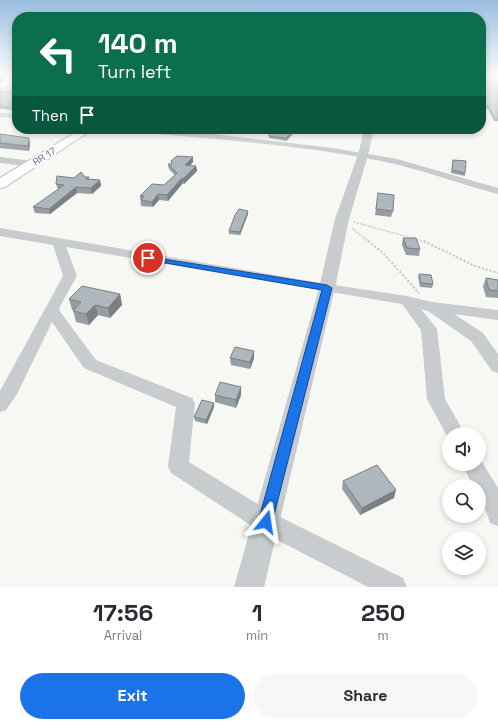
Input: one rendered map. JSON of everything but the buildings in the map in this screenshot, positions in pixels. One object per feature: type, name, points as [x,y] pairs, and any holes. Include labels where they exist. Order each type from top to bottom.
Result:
[{"type":"main road","name":"RR 17","points":[[0,184],[80,134]]},
{"type":"street","points":[[0,115],[12,116]]},
{"type":"street","points":[[184,134],[243,139],[363,155],[408,164],[498,191]]},
{"type":"street","points":[[249,587],[327,288],[342,219],[369,134]]},
{"type":"street","points":[[0,160],[32,164]]},
{"type":"street","points":[[0,232],[327,288],[407,300],[432,307],[498,315]]},
{"type":"street","points":[[0,405],[11,390],[52,308],[70,276],[58,243]]},
{"type":"street","points":[[407,300],[429,329],[436,399],[451,427]]},
{"type":"street","points":[[432,307],[477,337],[498,367]]},
{"type":"street","points":[[52,308],[54,314],[90,364],[186,403],[178,466],[266,522],[394,587]]},
{"type":"street","points":[[476,471],[496,505],[498,515]]},
{"type":"path","points":[[342,219],[424,241],[475,266],[498,272]]},
{"type":"path","points":[[342,219],[383,253],[432,307]]},
{"type":"route","points":[[148,258],[327,288],[266,522]]}]
